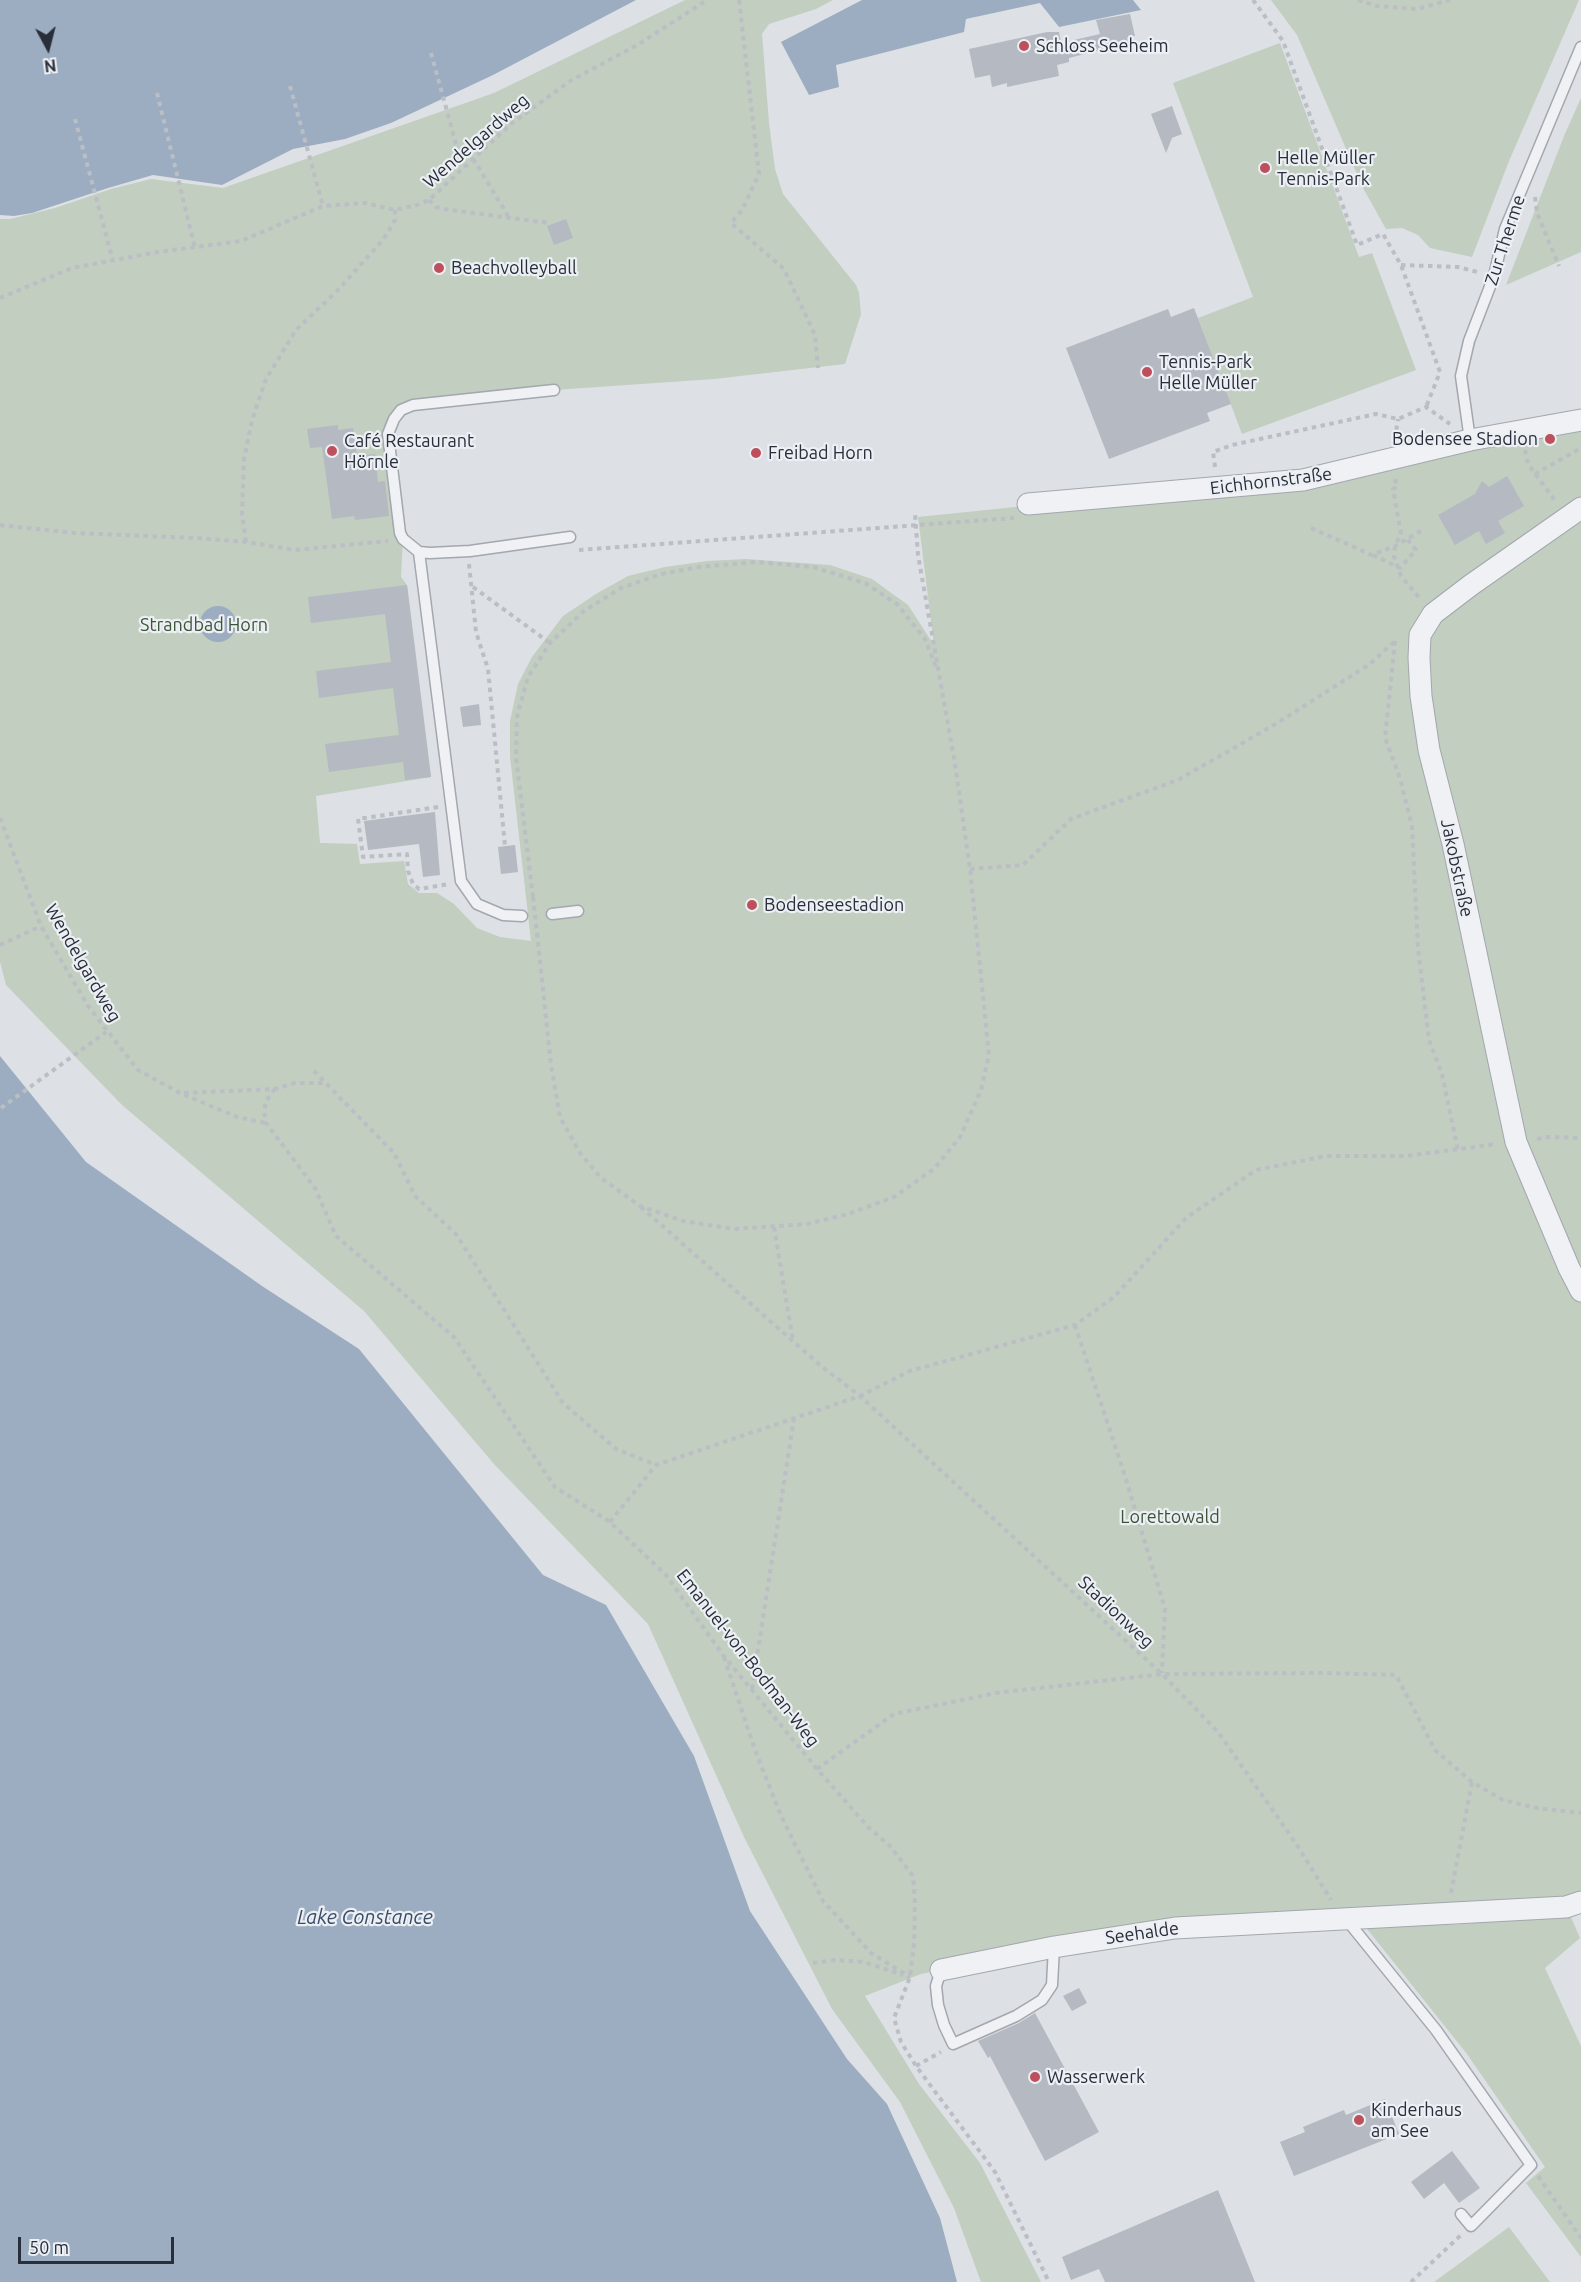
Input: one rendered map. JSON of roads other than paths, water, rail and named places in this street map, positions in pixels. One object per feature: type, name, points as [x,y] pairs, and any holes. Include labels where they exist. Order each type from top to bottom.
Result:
[{"type":"street","name":"Eichhornstraße","points":[[1022,511],[1303,480],[1470,440],[1581,420]]},
{"type":"street","name":"Jakobstraße","points":[[1574,513],[1433,614],[1420,635],[1421,696],[1429,750],[1453,844],[1516,1142],[1569,1268],[1581,1291]]},
{"type":"street","name":"Seehalde","points":[[940,1970],[1054,1947],[1175,1928],[1566,1908],[1581,1902]]},
{"type":"lane","name":"Zur Therme","points":[[1470,440],[1461,376],[1469,341],[1494,276],[1505,229],[1581,47]]},
{"type":"lane","points":[[554,390],[413,405],[401,410],[394,419],[388,434],[400,533],[403,540],[419,552],[470,551],[570,537]]},
{"type":"lane","points":[[419,552],[461,881],[477,904],[503,915],[522,916]]},
{"type":"lane","points":[[552,914],[578,910]]},
{"type":"lane","points":[[1346,1920],[1436,2030],[1531,2165],[1472,2226],[1461,2214]]},
{"type":"lane","points":[[940,1970],[936,1986],[938,2005],[953,2044],[1016,2016],[1042,2000],[1052,1985],[1054,1947]]},
{"type":"water","points":[[0,0],[636,0],[493,75],[391,123],[345,139],[293,149],[222,185],[153,175],[32,213],[14,216],[0,215]]},
{"type":"water","points":[[862,0],[1133,0],[1141,10],[1059,27],[1040,3],[966,19],[964,32],[836,65],[839,87],[809,95],[781,42]]},
{"type":"water","points":[[218,606],[231,611],[236,624],[231,637],[218,642],[205,637],[200,624],[205,611]]},
{"type":"water","name":"Lake Constance","points":[[0,1056],[86,1162],[262,1286],[359,1349],[543,1575],[606,1605],[694,1756],[750,1911],[847,2059],[887,2104],[940,2218],[957,2282],[0,2282]]},
{"type":"place","name":"Schloss Seeheim","points":[[1024,46]]},
{"type":"place","name":"Helle Müller Tennis-Park","points":[[1265,168]]},
{"type":"place","name":"Beachvolleyball","points":[[439,268]]},
{"type":"place","name":"Tennis-Park Helle Müller","points":[[1147,372]]},
{"type":"place","name":"Bodensee Stadion","points":[[1550,439]]},
{"type":"place","name":"Café Restaurant Hörnle","points":[[332,451]]},
{"type":"place","name":"Freibad Horn","points":[[756,453]]},
{"type":"place","name":"Bodenseestadion","points":[[752,905]]},
{"type":"place","name":"Wasserwerk","points":[[1035,2077]]},
{"type":"place","name":"Kinderhaus am See","points":[[1359,2120]]},
{"type":"park label","name":"Strandbad Horn","points":[[204,625]]},
{"type":"park label","name":"Lorettowald","points":[[1170,1517]]}]
